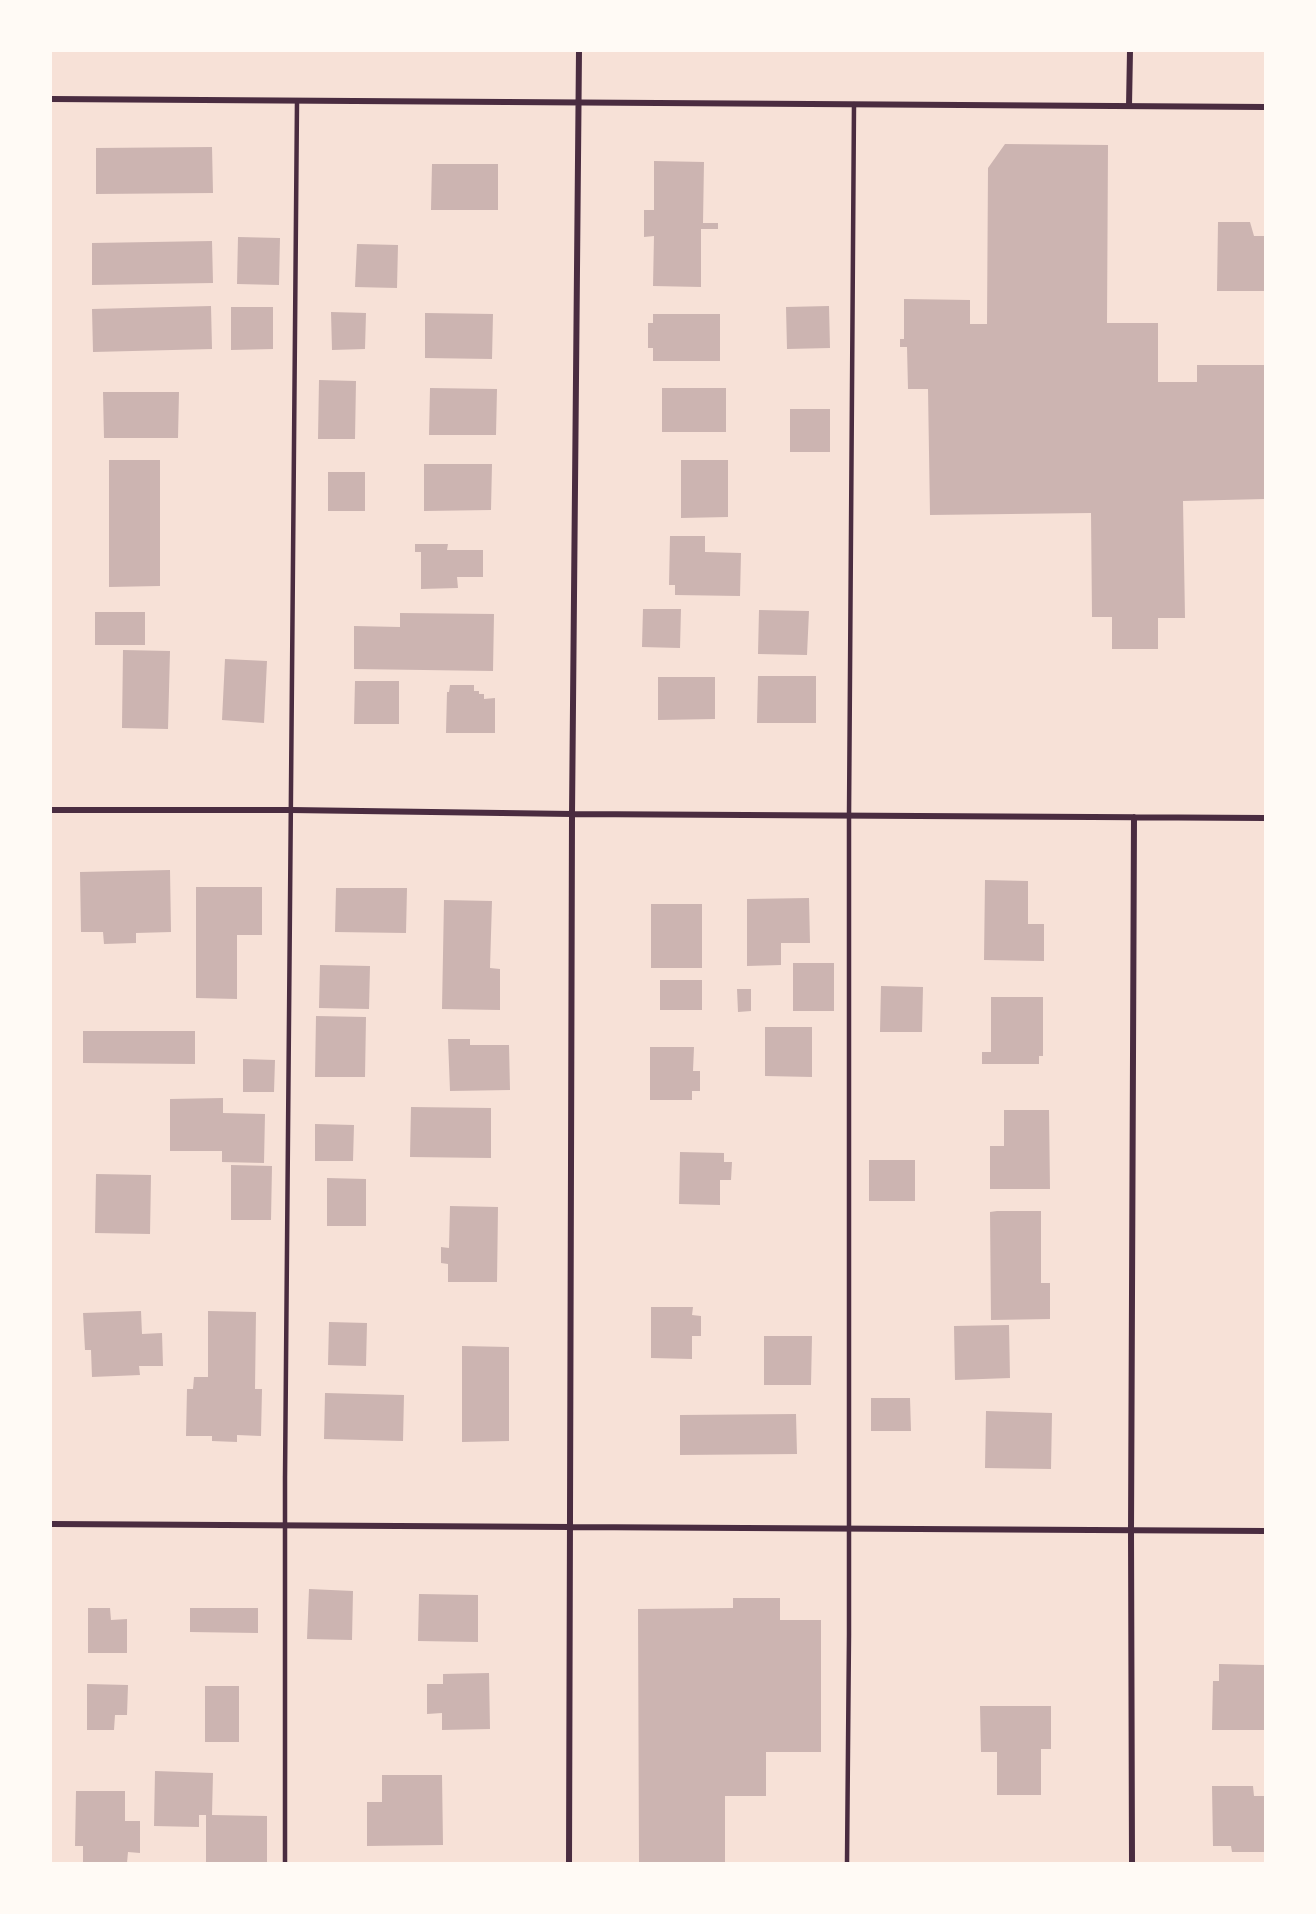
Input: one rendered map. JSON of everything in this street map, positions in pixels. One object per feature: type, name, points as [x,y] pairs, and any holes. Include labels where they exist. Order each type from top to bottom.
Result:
[{"type":"street","points":[[569,1863],[572,814],[579,51]]},
{"type":"street","points":[[1130,51],[1130,106]]},
{"type":"street","points":[[51,99],[1265,107]]},
{"type":"street","points":[[51,810],[1265,818]]},
{"type":"street","points":[[1132,1863],[1134,817]]},
{"type":"street","points":[[51,1524],[1265,1531]]},
{"type":"lane","points":[[285,1863],[285,1525],[297,100]]},
{"type":"lane","points":[[847,1863],[849,815],[854,104]]},
{"type":"building","points":[[1005,144],[1108,145],[1107,323],[1158,323],[1158,382],[1197,382],[1197,365],[1265,365],[1265,499],[1183,501],[1185,618],[1158,618],[1158,649],[1112,649],[1112,617],[1092,617],[1091,513],[930,515],[928,389],[908,389],[907,347],[900,347],[900,339],[904,339],[904,299],[970,300],[970,324],[987,324],[988,168]]},
{"type":"building","points":[[212,147],[213,193],[96,194],[96,148]]},
{"type":"building","points":[[654,161],[704,162],[703,223],[718,223],[718,229],[701,229],[701,287],[653,286],[654,236],[644,237],[644,210],[654,210]]},
{"type":"building","points":[[432,164],[498,164],[498,210],[431,210]]},
{"type":"building","points":[[1218,222],[1250,222],[1254,236],[1265,236],[1265,291],[1217,291]]},
{"type":"building","points":[[238,237],[280,238],[279,285],[237,284]]},
{"type":"building","points":[[212,241],[213,283],[92,285],[92,243]]},
{"type":"building","points":[[357,244],[398,245],[397,288],[355,287]]},
{"type":"building","points":[[211,306],[212,349],[93,352],[92,309]]},
{"type":"building","points":[[829,306],[830,348],[787,349],[786,307]]},
{"type":"building","points":[[231,307],[273,307],[273,349],[231,350]]},
{"type":"building","points":[[331,312],[366,313],[365,349],[332,350]]},
{"type":"building","points":[[425,313],[493,314],[492,359],[425,358]]},
{"type":"building","points":[[653,314],[720,314],[720,361],[653,361],[653,348],[648,348],[648,323],[653,323]]},
{"type":"building","points":[[319,380],[356,381],[355,439],[318,439]]},
{"type":"building","points":[[430,388],[497,389],[496,435],[429,435]]},
{"type":"building","points":[[662,388],[726,388],[726,432],[662,432]]},
{"type":"building","points":[[103,392],[179,392],[178,438],[104,438]]},
{"type":"building","points":[[790,409],[830,409],[830,452],[790,452]]},
{"type":"building","points":[[109,460],[160,460],[160,586],[109,587]]},
{"type":"building","points":[[681,460],[728,460],[728,517],[681,518]]},
{"type":"building","points":[[424,464],[492,464],[491,510],[424,511]]},
{"type":"building","points":[[328,472],[365,472],[365,511],[328,511]]},
{"type":"building","points":[[670,536],[705,536],[705,552],[741,553],[740,596],[675,595],[675,585],[669,585]]},
{"type":"building","points":[[415,544],[448,544],[447,550],[483,550],[483,577],[457,577],[458,588],[421,589],[421,552],[415,552]]},
{"type":"building","points":[[643,609],[681,609],[680,648],[642,647]]},
{"type":"building","points":[[759,610],[809,611],[807,655],[758,654]]},
{"type":"building","points":[[95,612],[145,612],[145,645],[95,645]]},
{"type":"building","points":[[400,613],[494,614],[493,671],[354,669],[354,626],[400,627]]},
{"type":"building","points":[[123,650],[170,651],[168,729],[122,728]]},
{"type":"building","points":[[225,659],[267,661],[264,723],[222,720]]},
{"type":"building","points":[[758,676],[816,676],[816,723],[757,723]]},
{"type":"building","points":[[658,677],[715,677],[715,719],[658,720]]},
{"type":"building","points":[[355,681],[399,681],[399,724],[354,724]]},
{"type":"building","points":[[450,685],[474,685],[474,691],[484,694],[484,699],[495,698],[495,733],[446,733],[447,692],[449,692]]},
{"type":"building","points":[[170,870],[171,932],[136,933],[136,943],[104,944],[103,932],[81,932],[80,872]]},
{"type":"building","points":[[985,880],[1028,881],[1028,924],[1044,924],[1044,961],[984,960]]},
{"type":"building","points":[[196,887],[262,887],[262,935],[237,935],[237,999],[196,998]]},
{"type":"building","points":[[336,888],[407,888],[406,933],[335,932]]},
{"type":"building","points":[[809,898],[810,943],[781,943],[781,965],[747,966],[747,899]]},
{"type":"building","points":[[444,900],[492,901],[490,968],[500,969],[500,1010],[442,1009]]},
{"type":"building","points":[[651,904],[702,904],[702,968],[651,968]]},
{"type":"building","points":[[793,963],[834,963],[834,1011],[793,1011]]},
{"type":"building","points":[[320,965],[370,966],[369,1009],[319,1008]]},
{"type":"building","points":[[660,980],[702,980],[702,1010],[660,1010]]},
{"type":"building","points":[[881,986],[923,987],[922,1032],[880,1032]]},
{"type":"building","points":[[737,989],[751,989],[751,1011],[738,1012]]},
{"type":"building","points":[[991,997],[1043,997],[1043,1056],[1039,1056],[1039,1064],[982,1064],[982,1052],[991,1052]]},
{"type":"building","points":[[316,1016],[366,1017],[365,1077],[315,1077]]},
{"type":"building","points":[[765,1027],[812,1027],[812,1077],[765,1076]]},
{"type":"building","points":[[83,1031],[195,1031],[195,1064],[83,1063]]},
{"type":"building","points":[[448,1039],[470,1039],[470,1045],[509,1045],[510,1090],[450,1091]]},
{"type":"building","points":[[650,1047],[694,1047],[693,1071],[700,1071],[700,1091],[692,1091],[692,1100],[650,1100]]},
{"type":"building","points":[[243,1059],[275,1060],[274,1092],[243,1092]]},
{"type":"building","points":[[223,1098],[223,1113],[265,1114],[264,1163],[222,1162],[222,1151],[170,1151],[170,1099]]},
{"type":"building","points":[[411,1107],[491,1108],[491,1158],[410,1157]]},
{"type":"building","points":[[1004,1110],[1049,1110],[1050,1189],[990,1189],[990,1146],[1004,1146]]},
{"type":"building","points":[[315,1124],[354,1125],[353,1161],[315,1161]]},
{"type":"building","points":[[680,1152],[724,1153],[724,1162],[732,1162],[731,1180],[720,1180],[720,1205],[679,1204]]},
{"type":"building","points":[[869,1160],[915,1160],[915,1201],[869,1201]]},
{"type":"building","points":[[231,1165],[272,1166],[271,1220],[231,1220]]},
{"type":"building","points":[[96,1174],[151,1175],[150,1234],[95,1233]]},
{"type":"building","points":[[327,1178],[366,1179],[366,1226],[327,1226]]},
{"type":"building","points":[[450,1206],[498,1207],[497,1282],[448,1282],[448,1264],[441,1263],[441,1247],[449,1248]]},
{"type":"building","points":[[1041,1211],[1041,1283],[1050,1283],[1050,1319],[991,1320],[990,1212]]},
{"type":"building","points":[[651,1307],[693,1307],[692,1315],[701,1316],[701,1336],[692,1336],[692,1359],[651,1358]]},
{"type":"building","points":[[141,1311],[142,1334],[162,1333],[163,1366],[139,1366],[140,1375],[92,1377],[91,1350],[85,1350],[83,1313]]},
{"type":"building","points":[[208,1311],[256,1312],[255,1389],[262,1389],[261,1436],[237,1435],[237,1442],[212,1441],[212,1436],[186,1436],[187,1389],[193,1389],[194,1377],[208,1377]]},
{"type":"building","points":[[329,1322],[367,1323],[366,1366],[328,1365]]},
{"type":"building","points":[[1009,1325],[1010,1378],[955,1380],[954,1326]]},
{"type":"building","points":[[764,1336],[812,1336],[811,1385],[764,1385]]},
{"type":"building","points":[[462,1346],[509,1347],[509,1441],[462,1442]]},
{"type":"building","points":[[325,1393],[404,1395],[403,1441],[324,1439]]},
{"type":"building","points":[[871,1398],[910,1398],[911,1431],[871,1431]]},
{"type":"building","points":[[986,1411],[1052,1413],[1051,1469],[985,1468]]},
{"type":"building","points":[[796,1414],[797,1454],[680,1455],[680,1415]]},
{"type":"building","points":[[309,1589],[353,1591],[352,1640],[307,1639]]},
{"type":"building","points":[[419,1594],[478,1595],[478,1642],[418,1641]]},
{"type":"building","points":[[733,1598],[780,1598],[780,1620],[821,1620],[821,1752],[766,1752],[766,1796],[725,1796],[725,1863],[639,1863],[638,1609],[733,1608]]},
{"type":"building","points":[[88,1608],[110,1608],[111,1620],[127,1619],[127,1653],[88,1653]]},
{"type":"building","points":[[190,1608],[258,1608],[258,1633],[190,1632]]},
{"type":"building","points":[[1219,1664],[1265,1665],[1265,1730],[1212,1730],[1213,1681],[1219,1681]]},
{"type":"building","points":[[489,1673],[490,1729],[442,1730],[442,1713],[427,1714],[427,1684],[443,1684],[443,1674]]},
{"type":"building","points":[[87,1684],[128,1685],[127,1715],[115,1715],[114,1730],[87,1730]]},
{"type":"building","points":[[205,1686],[239,1686],[239,1742],[205,1742]]},
{"type":"building","points":[[980,1706],[1051,1706],[1051,1749],[1041,1749],[1041,1795],[997,1795],[997,1752],[981,1752]]},
{"type":"building","points":[[155,1771],[213,1773],[212,1815],[267,1816],[267,1863],[206,1863],[206,1815],[199,1815],[199,1827],[154,1826]]},
{"type":"building","points":[[382,1775],[442,1775],[443,1845],[367,1846],[367,1802],[382,1802]]},
{"type":"building","points":[[1212,1786],[1253,1786],[1254,1796],[1265,1796],[1265,1852],[1232,1852],[1231,1846],[1213,1846]]},
{"type":"building","points":[[76,1791],[125,1791],[125,1821],[140,1821],[140,1853],[128,1852],[127,1863],[83,1863],[83,1846],[75,1846]]}]
